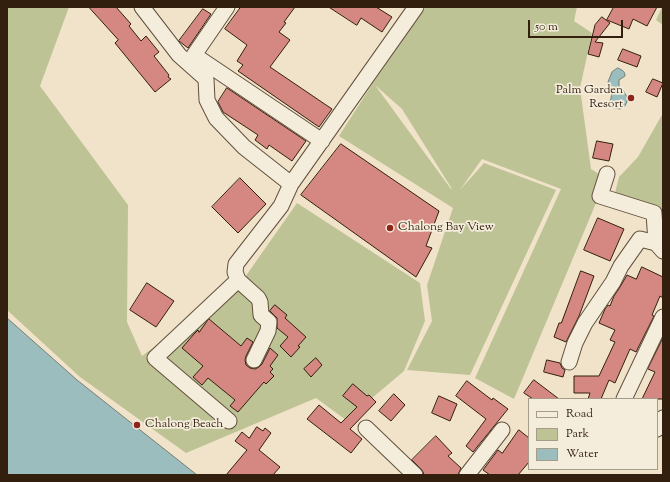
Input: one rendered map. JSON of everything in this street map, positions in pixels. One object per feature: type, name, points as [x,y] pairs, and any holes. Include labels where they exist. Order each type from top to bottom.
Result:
[{"type":"street","points":[[142,7],[179,55],[206,79],[207,100],[216,118],[244,147],[291,184]]},
{"type":"street","points":[[227,7],[194,55],[322,141]]},
{"type":"street","points":[[254,360],[268,331],[269,322],[261,316],[260,302],[258,298],[238,280],[235,272],[236,264],[281,206],[291,184],[416,7]]},
{"type":"street","points":[[607,174],[600,196],[654,213],[659,247]]},
{"type":"street","points":[[569,362],[575,343],[584,323],[613,282],[621,266],[640,239],[659,247]]},
{"type":"street","points":[[229,421],[154,360],[238,280]]},
{"type":"street","points":[[624,398],[663,317]]},
{"type":"street","points":[[658,427],[663,418]]},
{"type":"street","points":[[366,428],[415,475]]},
{"type":"street","points":[[467,475],[502,430]]},
{"type":"green space","points":[[7,7],[69,7],[40,86],[128,205],[127,322],[142,356],[243,280],[297,203],[420,283],[425,321],[404,371],[346,420],[316,398],[186,453],[80,377],[7,310]]},
{"type":"green space","points":[[426,7],[577,7],[574,21],[592,33],[580,88],[591,169],[602,176],[596,203],[514,399],[475,378],[561,189],[482,159],[460,190],[484,163],[556,190],[470,375],[407,370],[432,321],[427,285],[453,208],[339,136],[373,83]],"holes":[[[375,85],[402,109],[452,189]]]},
{"type":"green space","points":[[663,7],[663,25],[656,20]]},
{"type":"green space","points":[[663,113],[663,210],[654,209],[614,197],[619,177],[638,157]]},
{"type":"water","points":[[618,68],[622,70],[625,76],[619,80],[619,86],[628,99],[625,106],[620,109],[614,108],[609,104],[612,93],[608,82],[612,72]]},
{"type":"water","points":[[7,318],[77,380],[197,475],[7,475]]},
{"type":"building","points":[[89,7],[116,7],[131,24],[129,26],[141,41],[146,36],[159,52],[154,56],[169,75],[168,77],[171,79],[155,92],[115,43],[118,40]]},
{"type":"building","points":[[241,7],[295,7],[279,32],[290,40],[270,67],[332,109],[319,127],[238,71],[243,65],[237,61],[247,45],[225,29]]},
{"type":"building","points":[[329,7],[376,7],[392,17],[382,32],[361,18],[357,25]]},
{"type":"building","points":[[614,7],[657,7],[647,26],[633,19],[629,29],[607,20]]},
{"type":"building","points":[[203,9],[211,14],[188,48],[179,41]]},
{"type":"building","points":[[602,17],[610,23],[595,42],[603,43],[599,57],[588,54],[595,25]]},
{"type":"building","points":[[623,49],[641,56],[637,67],[618,60]]},
{"type":"building","points":[[653,79],[663,83],[657,97],[646,92]]},
{"type":"building","points":[[227,88],[306,141],[292,161],[269,145],[267,149],[255,140],[258,135],[223,112],[218,102]]},
{"type":"building","points":[[597,141],[613,144],[609,161],[593,158]]},
{"type":"building","name":"Chalong Bay View","points":[[341,144],[439,211],[426,246],[432,248],[416,277],[301,195]]},
{"type":"building","points":[[240,178],[266,204],[238,233],[212,207]]},
{"type":"building","points":[[598,218],[624,229],[610,261],[584,250]]},
{"type":"building","points":[[642,267],[663,277],[663,298],[660,296],[652,315],[654,316],[636,352],[630,349],[615,383],[609,380],[601,398],[588,398],[590,393],[574,393],[574,376],[599,376],[615,342],[610,340],[615,330],[599,323],[605,309],[608,305],[610,306],[614,296],[627,275],[636,279]]},
{"type":"building","points":[[581,271],[594,276],[579,316],[566,342],[554,337]]},
{"type":"building","points":[[147,283],[174,301],[156,327],[130,310]]},
{"type":"building","points":[[275,305],[287,315],[285,318],[306,337],[291,357],[280,346],[288,337],[277,328],[277,318],[270,311]]},
{"type":"building","points":[[209,319],[241,346],[247,338],[253,342],[245,360],[246,365],[250,368],[255,369],[262,364],[270,348],[278,355],[270,366],[273,369],[270,372],[274,376],[266,384],[264,382],[238,412],[230,406],[235,400],[208,378],[202,385],[193,377],[203,366],[182,348],[198,330],[199,332]]},
{"type":"building","points":[[663,338],[663,399],[642,398],[655,372],[648,369]]},
{"type":"building","points":[[316,358],[322,365],[311,377],[304,369]]},
{"type":"building","points":[[547,360],[560,363],[562,368],[565,370],[563,377],[544,372]]},
{"type":"building","points":[[534,380],[558,398],[532,398],[524,393]]},
{"type":"building","points":[[467,381],[492,400],[493,398],[508,409],[473,452],[466,446],[486,419],[456,396]]},
{"type":"building","points":[[353,384],[376,402],[350,429],[362,439],[351,453],[307,419],[319,405],[341,423],[357,407],[343,396]]},
{"type":"building","points":[[394,394],[405,405],[391,421],[379,411]]},
{"type":"building","points":[[439,396],[457,404],[450,421],[432,413]]},
{"type":"building","points":[[257,427],[263,431],[265,428],[271,433],[259,450],[280,467],[273,475],[226,475],[247,450],[235,441],[242,432],[249,438]]},
{"type":"building","points":[[519,430],[528,437],[528,463],[518,475],[490,475],[483,470],[498,450],[502,453]]},
{"type":"building","points":[[436,436],[452,453],[448,456],[461,468],[458,475],[424,475],[421,469],[412,460]]},
{"type":"place","name":"Palm Garden Resort","points":[[631,98]]},
{"type":"place","name":"Chalong Bay View","points":[[390,228]]},
{"type":"place","name":"Chalong Beach","points":[[137,425]]}]
